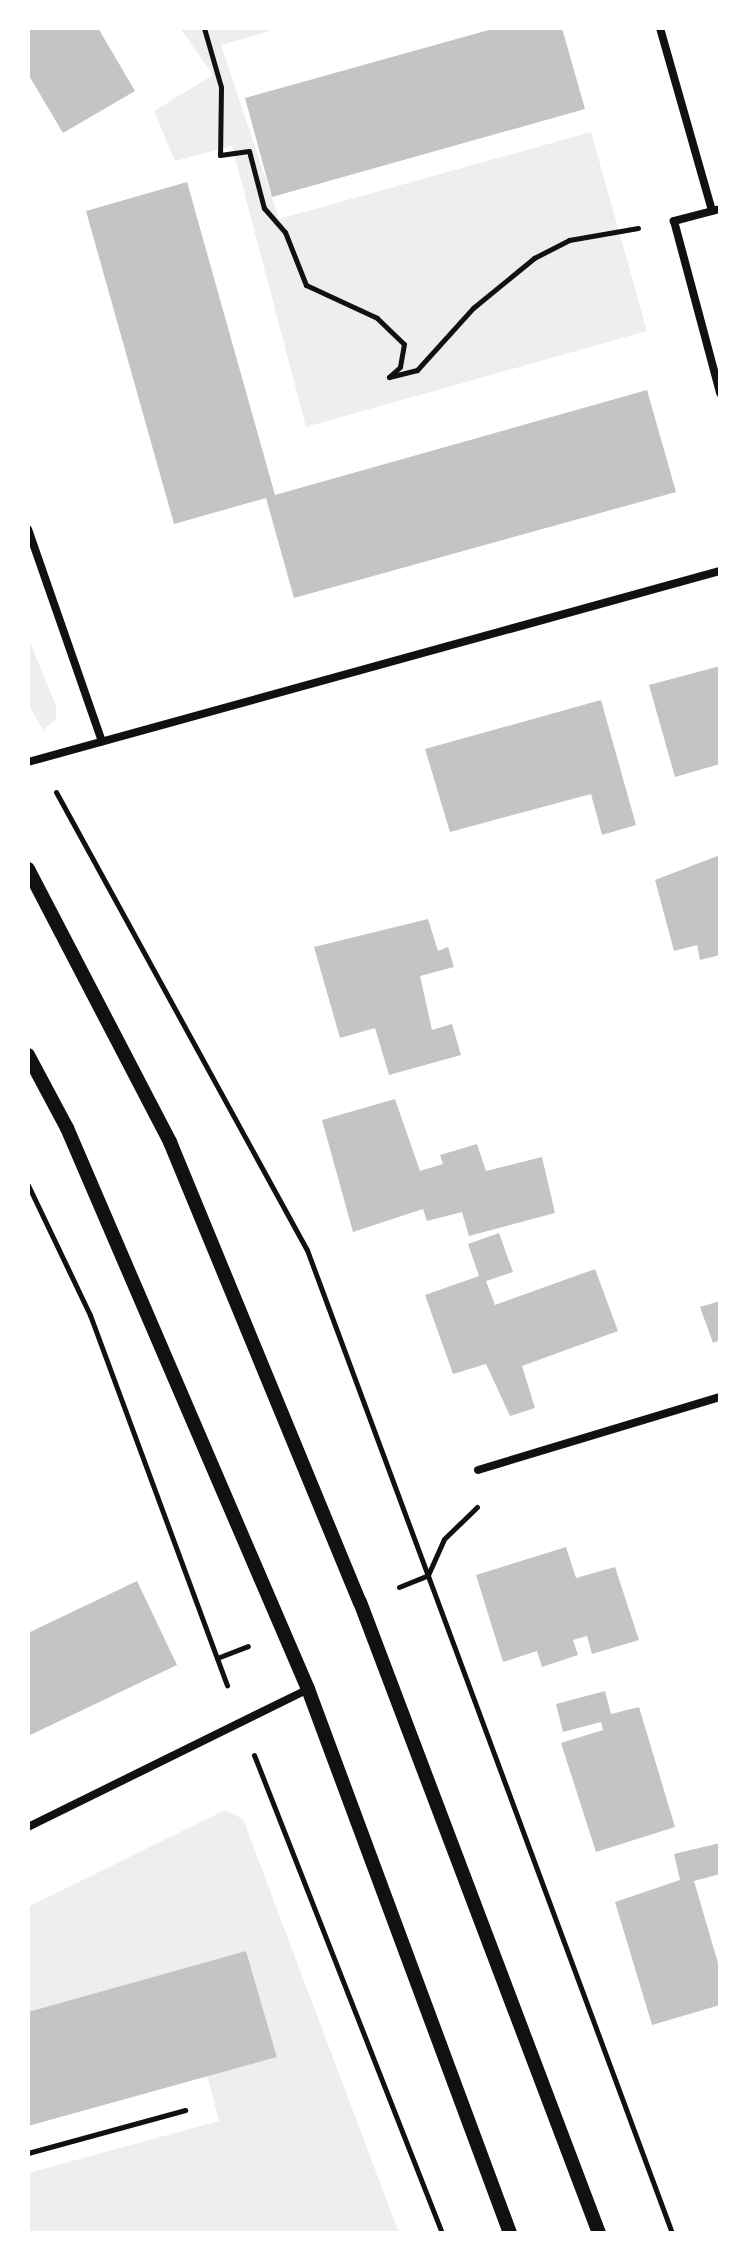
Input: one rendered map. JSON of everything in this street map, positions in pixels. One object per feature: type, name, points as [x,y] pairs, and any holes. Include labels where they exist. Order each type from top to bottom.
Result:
[{"type":"street","points":[[660,28],[716,210],[674,221],[720,393]]},
{"type":"street","points":[[28,529],[102,741]]},
{"type":"street","points":[[28,762],[720,571]]},
{"type":"street","points":[[28,869],[170,1142],[360,1602],[599,2233]]},
{"type":"street","points":[[28,1055],[67,1128],[308,1689],[510,2233]]},
{"type":"street","points":[[478,1470],[720,1397]]},
{"type":"street","points":[[28,1827],[308,1689]]},
{"type":"path","points":[[204,28],[221,87],[220,155],[249,151],[264,208],[285,232],[306,285],[377,318],[404,344],[400,367],[389,377],[417,370],[473,308],[534,258],[569,240],[674,221]]},
{"type":"path","points":[[38,759],[307,1250],[672,2233]]},
{"type":"path","points":[[428,1575],[444,1539],[477,1509],[478,1470]]},
{"type":"path","points":[[28,2153],[185,2110]]},
{"type":"shaded area","points":[[180,28],[281,28],[221,45],[279,219],[591,132],[647,331],[306,427],[232,146],[175,161],[154,111],[213,75]]},
{"type":"shaded area","points":[[28,637],[56,706],[56,719],[43,730],[28,704]]},
{"type":"shaded area","points":[[225,1810],[243,1819],[399,2233],[28,2233],[28,2173],[219,2121],[207,2075],[277,2056],[246,1951],[28,2012],[28,1907]]},
{"type":"building","points":[[28,28],[98,28],[135,91],[63,133],[28,74]]},
{"type":"building","points":[[496,28],[562,28],[585,109],[272,197],[245,98]]},
{"type":"building","points":[[187,182],[275,495],[647,390],[676,492],[294,598],[266,498],[174,524],[86,211]]},
{"type":"building","points":[[720,666],[720,764],[675,777],[649,685]]},
{"type":"building","points":[[601,700],[636,825],[602,835],[591,794],[450,832],[425,749]]},
{"type":"building","points":[[720,855],[720,955],[700,960],[697,945],[674,951],[655,880]]},
{"type":"building","points":[[428,919],[438,951],[448,947],[454,967],[420,976],[432,1030],[452,1024],[461,1055],[389,1075],[375,1028],[340,1038],[314,947]]},
{"type":"building","points":[[395,1099],[420,1171],[443,1164],[440,1155],[477,1144],[486,1171],[542,1157],[555,1213],[469,1236],[462,1212],[427,1221],[423,1209],[353,1232],[322,1120]]},
{"type":"building","points":[[499,1233],[513,1272],[486,1281],[495,1305],[595,1269],[618,1331],[522,1366],[535,1408],[510,1416],[486,1364],[453,1374],[425,1295],[479,1276],[468,1244]]},
{"type":"building","points":[[720,1301],[720,1340],[713,1343],[700,1307]]},
{"type":"building","points":[[566,1547],[576,1578],[615,1567],[639,1640],[592,1654],[587,1636],[573,1640],[578,1655],[542,1667],[537,1651],[503,1662],[476,1575]]},
{"type":"building","points":[[137,1581],[177,1665],[28,1736],[28,1633]]},
{"type":"building","points":[[605,1691],[611,1714],[639,1707],[675,1827],[596,1852],[561,1743],[603,1730],[601,1722],[563,1732],[556,1704]]},
{"type":"building","points":[[720,1843],[720,1874],[694,1881],[720,1970],[720,2005],[652,2025],[615,1902],[680,1880],[674,1854]]},
{"type":"building","points":[[246,1951],[277,2057],[28,2126],[28,2012]]}]
